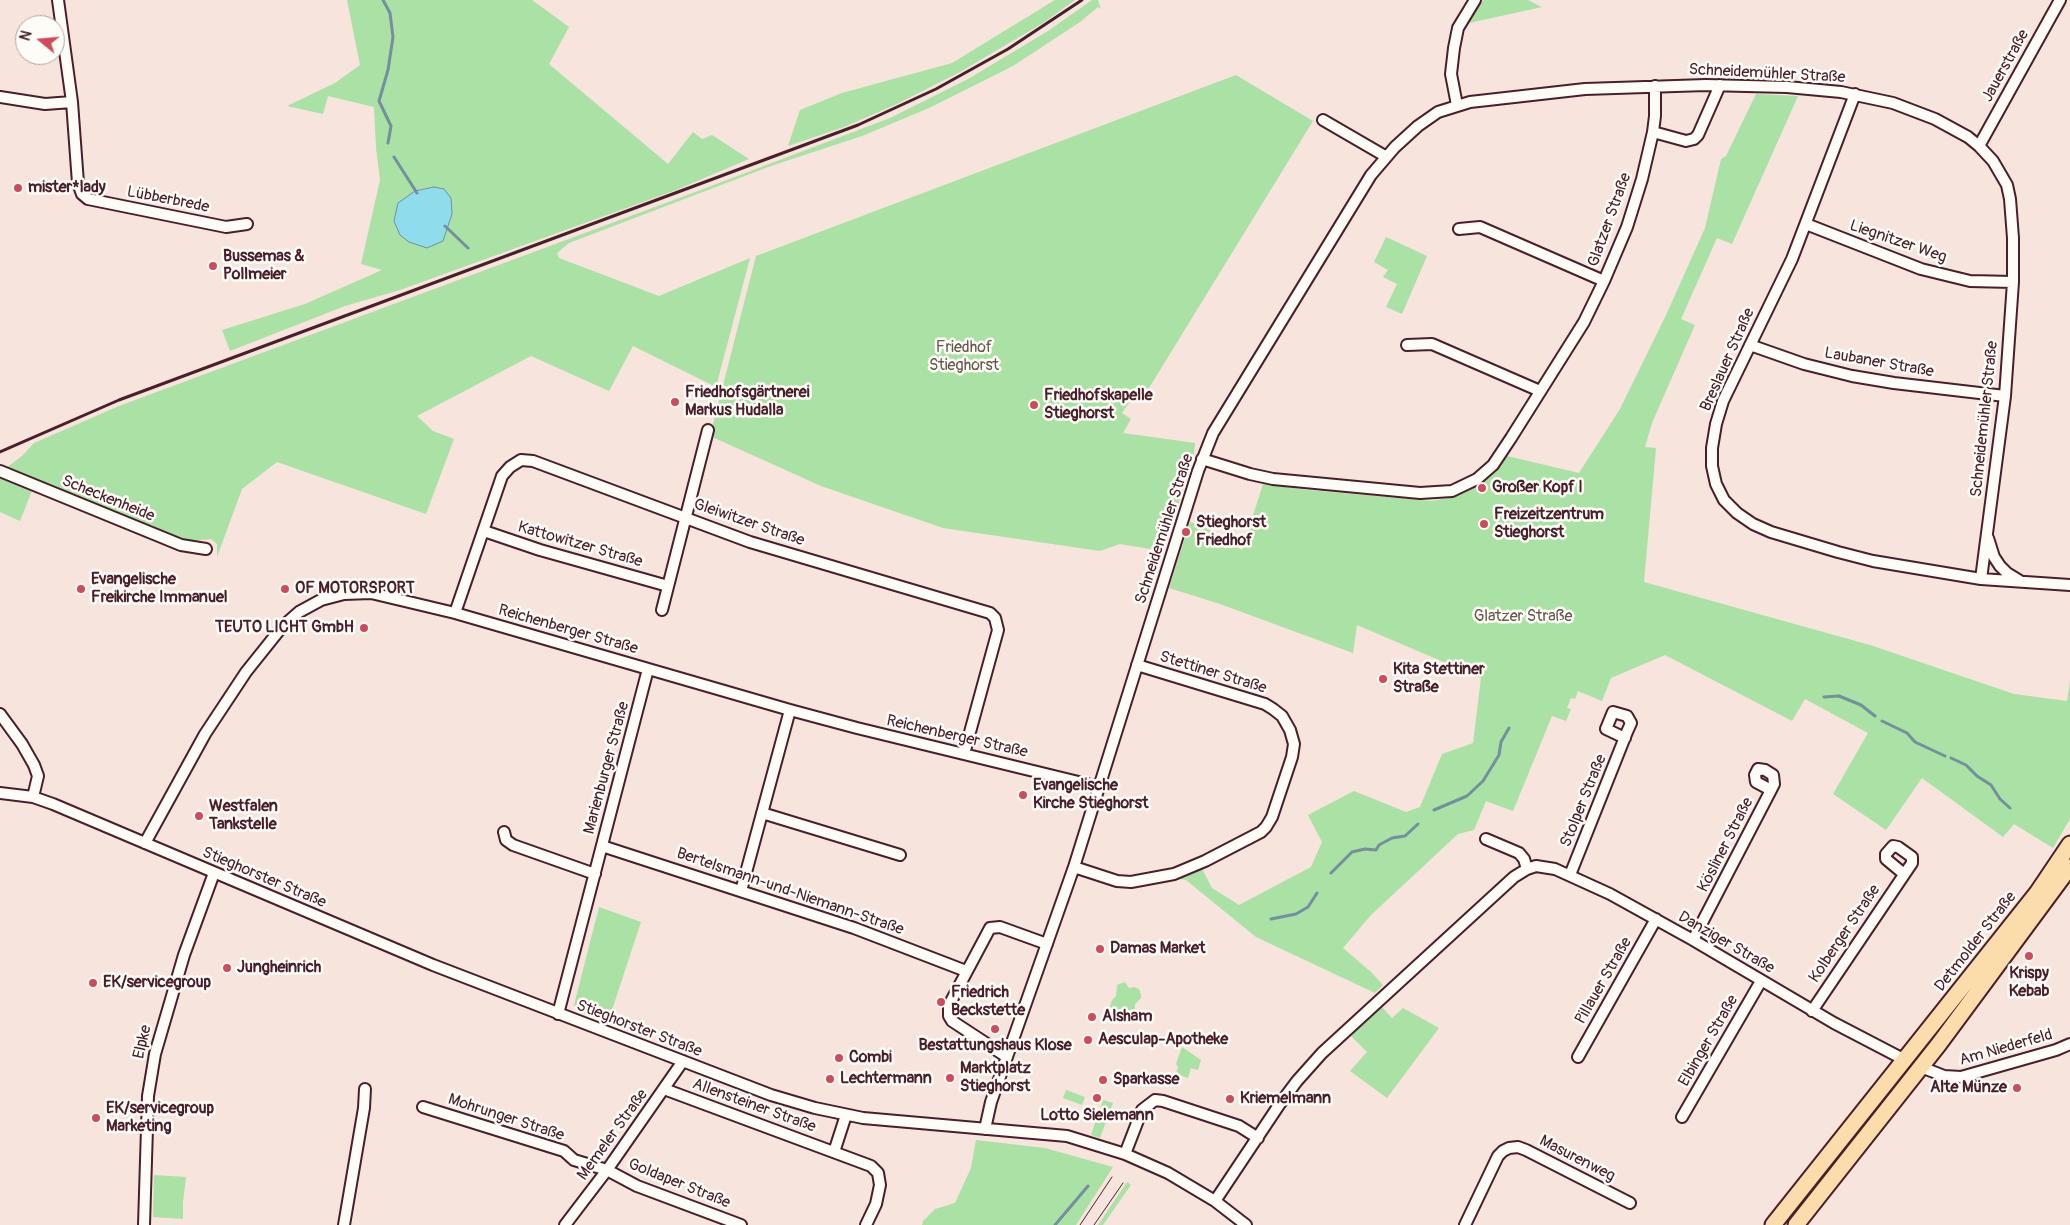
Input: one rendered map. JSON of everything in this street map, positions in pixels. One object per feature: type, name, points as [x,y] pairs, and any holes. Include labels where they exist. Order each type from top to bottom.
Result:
[{"type":"main road","name":"Detmolder Straße","points":[[1773,1225],[2036,893],[2070,844]]},
{"type":"main road","name":"Detmolder Straße","points":[[1796,1225],[1921,1067],[2070,867]]},
{"type":"main road","points":[[1905,1060],[1921,1067]]},
{"type":"street","points":[[0,97],[45,104],[72,102],[58,0]]},
{"type":"street","points":[[1458,105],[1451,74],[1454,48],[1458,28],[1475,0]]},
{"type":"street","name":"Jauerstraße","points":[[1979,146],[2060,0]]},
{"type":"street","points":[[1653,132],[1686,141],[1696,138],[1720,85]]},
{"type":"street","name":"Schneidemühler Straße","points":[[985,1129],[991,1102],[1074,867],[1202,459],[1224,412],[1371,175],[1385,156],[1438,112],[1458,105],[1585,89],[1720,85],[1787,87],[1855,94],[1893,103],[1925,114],[1956,130],[1979,146],[2001,173],[2008,192],[2013,238],[2013,282],[2005,396],[1982,579]]},
{"type":"street","name":"Glatzer Straße","points":[[1202,459],[1250,474],[1273,478],[1420,493],[1452,491],[1477,479],[1493,465],[1584,322],[1604,281],[1627,227],[1648,156],[1653,132],[1656,100],[1655,86]]},
{"type":"street","name":"Breslauer Straße","points":[[1855,94],[1792,259],[1724,401],[1716,424],[1712,448],[1712,466],[1716,484],[1724,500],[1737,513],[1753,524],[1770,532],[1838,552],[1873,561],[1982,579],[2070,586]]},
{"type":"street","name":"Lübberbrede","points":[[72,102],[79,188],[84,197],[226,227],[248,224]]},
{"type":"street","points":[[1323,120],[1385,156]]},
{"type":"street","name":"Liegnitzer Weg","points":[[1806,224],[1921,269],[1970,281],[2013,282]]},
{"type":"street","points":[[1459,229],[1480,227],[1604,281]]},
{"type":"street","points":[[1407,345],[1432,344],[1540,391]]},
{"type":"street","name":"Laubaner Straße","points":[[1750,345],[1804,364],[1852,376],[2005,396]]},
{"type":"street","points":[[662,610],[708,430]]},
{"type":"street","name":"Gleiwitzer Straße","points":[[456,613],[502,476],[510,467],[521,460],[533,461],[685,516],[750,542],[982,610],[995,618],[998,630],[964,754]]},
{"type":"street","name":"Scheckenheide","points":[[0,471],[181,545],[206,549]]},
{"type":"street","name":"Kattowitzer Straße","points":[[484,532],[540,550],[668,586]]},
{"type":"street","points":[[1987,535],[1994,557],[2000,566],[2023,583]]},
{"type":"street","name":"Reichenberger Straße","points":[[145,843],[210,726],[246,672],[278,631],[299,612],[321,600],[337,596],[371,593],[456,613],[790,710],[1099,787]]},
{"type":"street","name":"Stettiner Straße","points":[[1074,867],[1117,881],[1130,882],[1174,874],[1205,861],[1261,832],[1266,827],[1272,817],[1289,766],[1293,751],[1292,736],[1282,716],[1273,709],[1265,704],[1137,665]]},
{"type":"street","name":"Marienburger Straße","points":[[558,1014],[648,669]]},
{"type":"street","points":[[741,891],[790,710]]},
{"type":"street","points":[[0,714],[22,744],[34,765],[38,776],[33,798]]},
{"type":"street","name":"Stolper Straße","points":[[1570,876],[1625,738]]},
{"type":"street","name":"Kösliner Straße","points":[[1693,940],[1771,790]]},
{"type":"street","name":"Stieghorster Straße","points":[[0,793],[33,798],[145,843],[433,965],[771,1095],[846,1115],[985,1129],[1053,1133],[1085,1141],[1125,1154],[1168,1173],[1215,1201],[1246,1225]]},
{"type":"street","points":[[762,813],[900,855]]},
{"type":"street","points":[[504,832],[506,840],[512,845],[595,874]]},
{"type":"street","points":[[1215,1201],[1297,1081],[1322,1053],[1514,877],[1527,869],[1524,859],[1519,853],[1486,839]]},
{"type":"street","name":"Bertelsmann-und-Niemann-Straße","points":[[602,846],[863,931],[966,971]]},
{"type":"street","name":"Danziger Straße","points":[[1527,869],[1536,866],[1546,866],[1610,894],[1693,940],[1812,1011],[1905,1060]]},
{"type":"street","name":"Elpke","points":[[144,1225],[148,1096],[155,1054],[184,954],[214,873]]},
{"type":"street","name":"Kolberger Straße","points":[[1812,1011],[1904,874]]},
{"type":"street","name":"Pillauer Straße","points":[[1578,1057],[1656,919]]},
{"type":"street","points":[[1007,1057],[955,1023],[949,1016],[949,1004],[990,928],[1000,928],[1047,944]]},
{"type":"street","name":"Elbinger Straße","points":[[1682,1117],[1761,981]]},
{"type":"street","name":"Am Niederfeld","points":[[1921,1067],[1944,1076],[1961,1077],[2056,1050],[2070,1044]]},
{"type":"street","name":"Memeler Straße","points":[[565,1225],[607,1170],[683,1061]]},
{"type":"street","points":[[344,1225],[364,1108],[365,1089]]},
{"type":"street","name":"Allensteiner Straße","points":[[664,1089],[867,1164],[878,1173],[880,1191],[866,1225]]},
{"type":"street","points":[[1125,1154],[1142,1110],[1155,1100],[1239,1126],[1258,1138]]},
{"type":"street","name":"Mohrunger Straße","points":[[423,1107],[564,1150],[574,1160],[607,1170]]},
{"type":"street","points":[[834,1152],[846,1115]]},
{"type":"street","name":"Masurenweg","points":[[1465,1225],[1498,1156],[1510,1148],[1518,1147],[1526,1150],[1630,1203]]},
{"type":"street","name":"Goldaper Straße","points":[[607,1170],[637,1186],[741,1225]]},
{"type":"green space","points":[[347,0],[532,0],[569,27],[549,64],[668,164],[693,132],[702,139],[712,135],[749,159],[676,190],[400,290],[345,306],[230,351],[222,330],[305,304],[382,270],[361,264],[380,180],[374,107],[328,96],[323,114],[287,106],[335,83],[360,65]]},
{"type":"green space","points":[[1055,0],[1075,0],[1043,23],[960,72],[897,104],[844,127],[788,146],[800,110],[842,93],[952,63]]},
{"type":"green space","points":[[1092,0],[1098,0],[1101,9],[1098,7],[1080,22],[1013,66],[929,108],[862,136],[771,166],[569,243],[557,253],[559,258],[659,296],[750,258],[716,387],[633,346],[609,391],[531,356],[417,416],[433,431],[454,439],[426,514],[277,462],[242,489],[217,557],[217,544],[211,539],[191,541],[177,538],[6,468],[22,456],[34,443],[119,406],[890,118],[968,79],[1048,31]]},
{"type":"green space","points":[[1483,0],[1528,0],[1542,7],[1469,23]]},
{"type":"green space","name":"Friedhof Stieghorst","points":[[1236,75],[1313,121],[1141,401],[1133,397],[1122,413],[1131,419],[1123,433],[1195,443],[1194,455],[1163,551],[1120,544],[1100,551],[943,528],[821,486],[710,436],[756,256]]},
{"type":"green space","points":[[1756,94],[1798,96],[1732,244],[1717,238],[1681,319],[1695,325],[1652,423],[1645,447],[1656,448],[1644,582],[1870,645],[2014,694],[2067,701],[2070,680],[2070,819],[2053,848],[2014,824],[2003,837],[1922,778],[1886,830],[1833,794],[1868,733],[1805,699],[1792,721],[1665,655],[1611,678],[1602,701],[1578,691],[1575,699],[1571,698],[1567,708],[1571,709],[1566,721],[1552,716],[1513,811],[1486,801],[1474,830],[1458,834],[1371,915],[1343,948],[1383,985],[1375,993],[1256,937],[1186,880],[1179,879],[1202,869],[1212,888],[1239,905],[1311,867],[1322,842],[1308,815],[1354,791],[1406,812],[1420,807],[1442,754],[1473,743],[1481,678],[1357,625],[1353,653],[1220,604],[1169,588],[1190,522],[1202,525],[1242,550],[1263,484],[1432,501],[1458,496],[1476,486],[1496,470],[1507,456],[1579,473],[1620,409],[1667,313],[1705,228],[1721,159],[1726,156]]},
{"type":"green space","points":[[1386,237],[1427,256],[1402,314],[1386,307],[1397,284],[1383,277],[1388,270],[1374,262]]},
{"type":"green space","points":[[0,474],[33,488],[20,521],[0,512]]},
{"type":"green space","points":[[599,907],[641,922],[608,1022],[578,1011],[574,1005]]},
{"type":"green space","points":[[1125,982],[1129,988],[1139,989],[1141,995],[1141,998],[1135,1004],[1135,1015],[1129,1018],[1124,1017],[1120,1013],[1113,1014],[1110,1007],[1112,1000],[1116,996],[1117,985]]},
{"type":"green space","points":[[1381,1006],[1392,1018],[1403,1008],[1439,1028],[1387,1098],[1350,1071],[1367,1052],[1350,1035]]},
{"type":"green space","points":[[1182,1047],[1201,1060],[1198,1070],[1191,1068],[1188,1078],[1176,1074],[1178,1067],[1176,1064]]},
{"type":"green space","points":[[1066,1090],[1085,1097],[1082,1105],[1063,1098]]},
{"type":"green space","points":[[1103,1100],[1113,1103],[1100,1138],[1091,1135]]},
{"type":"green space","points":[[976,1140],[1045,1148],[1113,1167],[1076,1225],[922,1225],[923,1221],[935,1209],[955,1203],[971,1168]]},
{"type":"green space","points":[[154,1175],[186,1177],[183,1219],[153,1217]]},
{"type":"green space","points":[[1127,1182],[1131,1185],[1103,1225],[1098,1225]]},
{"type":"water","points":[[434,187],[444,189],[451,198],[452,214],[443,241],[427,248],[409,242],[400,235],[394,221],[398,203],[415,191]]},
{"type":"waterway","points":[[383,0],[390,13],[393,37],[388,70],[379,101],[391,126],[388,143]]},
{"type":"waterway","points":[[394,157],[417,193]]},
{"type":"waterway","points":[[445,226],[468,248]]},
{"type":"waterway","points":[[1824,697],[1839,696],[1861,705],[1875,716]]},
{"type":"waterway","points":[[1882,721],[1907,733],[1915,742],[1945,756]]},
{"type":"waterway","points":[[1434,810],[1467,796],[1483,781],[1499,755],[1501,742],[1509,728]]},
{"type":"waterway","points":[[1951,758],[1966,765],[1977,776],[1991,785],[2000,799],[2010,808]]},
{"type":"waterway","points":[[1331,873],[1352,852],[1365,849],[1376,850],[1379,845],[1392,838],[1405,836],[1418,824]]},
{"type":"waterway","points":[[1271,919],[1296,914],[1308,907],[1317,893]]},
{"type":"waterway","points":[[1055,1225],[1088,1186]]},
{"type":"tram line","points":[[1080,1225],[1112,1177]]},
{"type":"tram line","points":[[1094,1225],[1123,1183]]},
{"type":"railway","points":[[0,452],[119,400],[858,125],[936,89],[1008,49],[1082,0]]},
{"type":"place","name":"mister*lady","points":[[18,188]]},
{"type":"place","name":"Bussemas & Pollmeier","points":[[213,266]]},
{"type":"place","name":"Friedhofsgärtnerei Markus Hudalla","points":[[675,402]]},
{"type":"place","name":"Friedhofskapelle Stieghorst","points":[[1034,405]]},
{"type":"place","name":"Großer Kopf I","points":[[1482,488]]},
{"type":"place","name":"Freizeitzentrum Stieghorst","points":[[1484,524]]},
{"type":"place","name":"Stieghorst Friedhof","points":[[1186,532]]},
{"type":"place","name":"Evangelische Freikirche Immanuel","points":[[81,589]]},
{"type":"place","name":"OF MOTORSPORT","points":[[285,589]]},
{"type":"place","name":"TEUTO LICHT GmbH","points":[[364,628]]},
{"type":"place","name":"Kita Stettiner Straße","points":[[1383,679]]},
{"type":"place","name":"Evangelische Kirche Stieghorst","points":[[1023,795]]},
{"type":"place","name":"Westfalen Tankstelle","points":[[199,816]]},
{"type":"place","name":"Damas Market","points":[[1100,949]]},
{"type":"place","name":"Krispy Kebab","points":[[2029,956]]},
{"type":"place","name":"Jungheinrich","points":[[227,968]]},
{"type":"place","name":"EK/servicegroup","points":[[93,983]]},
{"type":"place","name":"Friedrich Beckstette","points":[[941,1002]]},
{"type":"place","name":"Alsham","points":[[1092,1017]]},
{"type":"place","name":"Bestattungshaus Klose","points":[[995,1029]]},
{"type":"place","name":"Aesculap-Apotheke","points":[[1088,1040]]},
{"type":"place","name":"Combi","points":[[839,1058]]},
{"type":"place","name":"Marktplatz Stieghorst","points":[[950,1078]]},
{"type":"place","name":"Lechtermann","points":[[830,1079]]},
{"type":"place","name":"Sparkasse","points":[[1103,1080]]},
{"type":"place","name":"Alte Münze","points":[[2017,1088]]},
{"type":"place","name":"Lotto Sielemann","points":[[1097,1098]]},
{"type":"place","name":"Kriemelmann","points":[[1230,1099]]},
{"type":"place","name":"EK/servicegroup Marketing","points":[[96,1118]]}]
